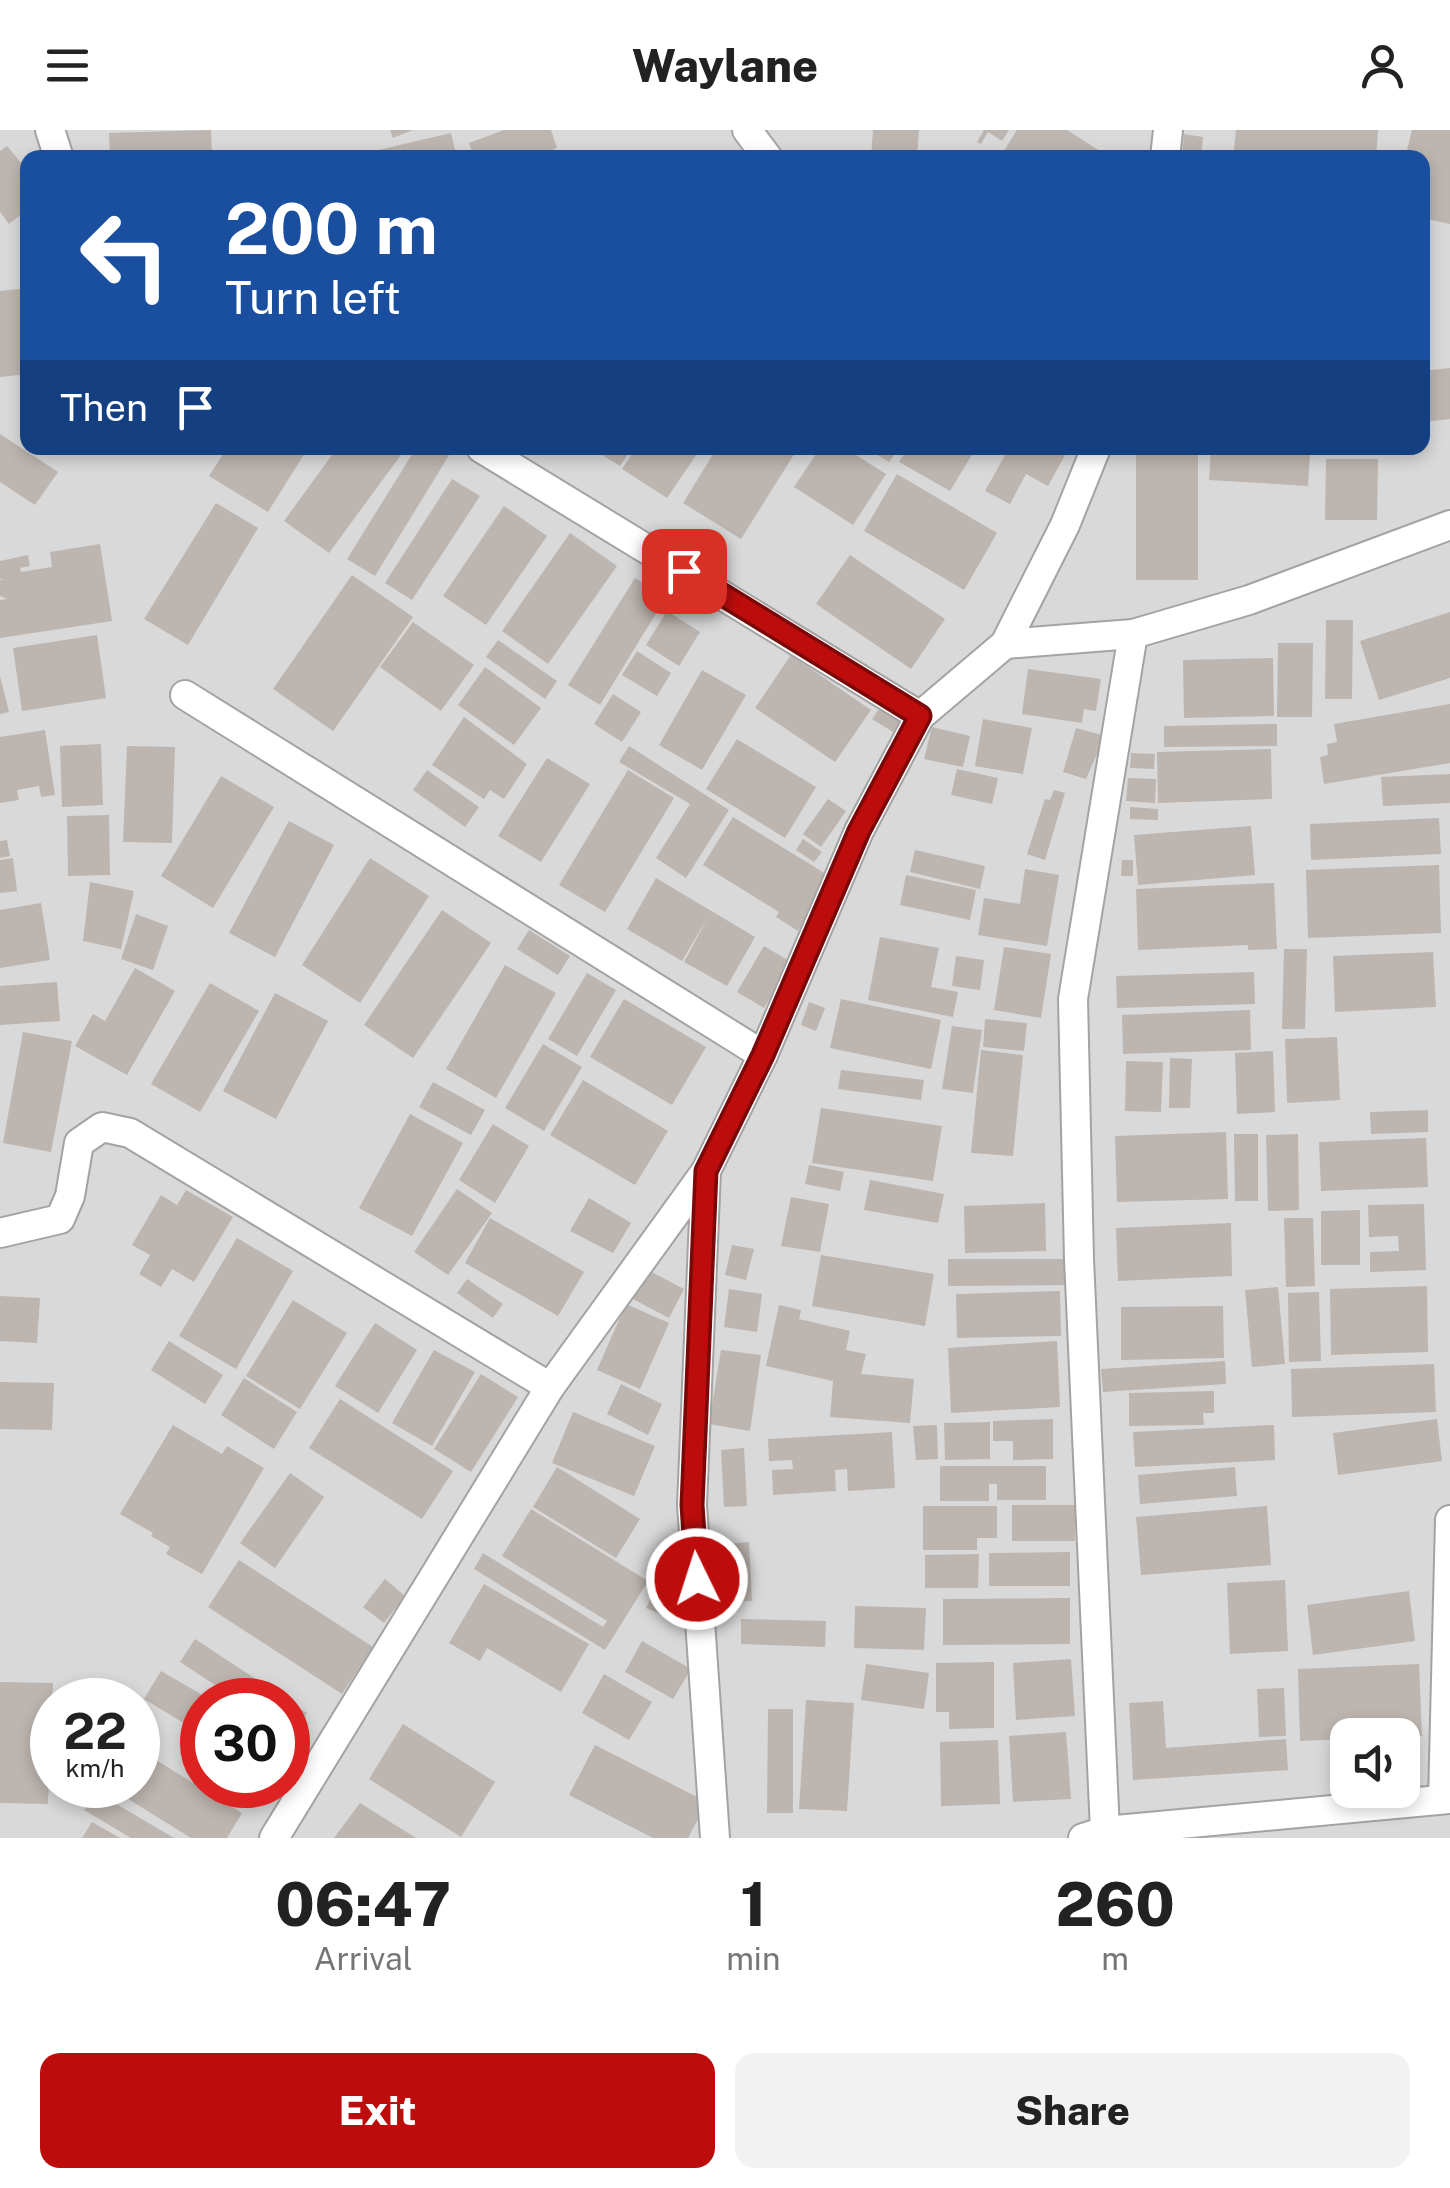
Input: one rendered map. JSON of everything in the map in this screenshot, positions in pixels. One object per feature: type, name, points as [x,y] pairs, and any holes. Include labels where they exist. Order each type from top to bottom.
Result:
[{"type":"street","points":[[746,130],[762,150]]},
{"type":"street","points":[[492,455],[920,716]]},
{"type":"street","points":[[274,1838],[550,1387],[706,1171],[763,1055],[859,831],[920,716],[1005,644],[1065,526],[1093,455]]},
{"type":"street","points":[[1005,644],[1133,634],[1249,600],[1450,525]]},
{"type":"street","points":[[1133,634],[1073,999],[1094,1834],[1446,1799],[1450,1520]]},
{"type":"street","points":[[185,695],[763,1055]]},
{"type":"street","points":[[0,1233],[60,1219],[70,1196],[78,1144],[102,1126],[130,1133],[550,1387]]},
{"type":"street","points":[[706,1171],[692,1505],[714,1838]]},
{"type":"shaded area","points":[[0,130],[1450,130],[1450,1838],[0,1838]]},
{"type":"building","points":[[211,130],[212,150],[110,150],[109,133]]},
{"type":"building","points":[[390,130],[413,130],[393,138]]},
{"type":"building","points":[[504,130],[551,130],[557,148],[471,150],[469,143]]},
{"type":"building","points":[[873,130],[919,130],[918,150],[872,150]]},
{"type":"building","points":[[984,130],[1009,130],[1002,141],[988,132],[981,144],[977,142]]},
{"type":"building","points":[[1017,130],[1067,130],[1098,150],[1004,150]]},
{"type":"building","points":[[1236,130],[1378,130],[1377,150],[1234,150]]},
{"type":"building","points":[[1412,130],[1450,130],[1450,224],[1430,220],[1430,150],[1407,150]]},
{"type":"building","points":[[451,133],[455,150],[378,150]]},
{"type":"building","points":[[1184,134],[1203,137],[1202,150],[1183,150]]},
{"type":"building","points":[[7,146],[20,161],[20,215],[9,224],[0,212],[0,151]]},
{"type":"building","points":[[20,289],[20,375],[0,377],[0,291]]},
{"type":"building","points":[[1450,368],[1450,419],[1430,421],[1430,370]]},
{"type":"building","points":[[0,434],[20,447],[20,455],[32,455],[58,472],[35,505],[0,482]]},
{"type":"building","points":[[222,455],[304,455],[268,512],[209,476]]},
{"type":"building","points":[[332,455],[401,455],[329,553],[284,521]]},
{"type":"building","points":[[412,455],[449,455],[375,576],[347,559]]},
{"type":"building","points":[[602,455],[627,455],[620,466]]},
{"type":"building","points":[[631,455],[696,455],[667,498],[622,469]]},
{"type":"building","points":[[713,455],[794,455],[741,539],[683,503]]},
{"type":"building","points":[[815,455],[856,455],[886,474],[853,525],[794,487]]},
{"type":"building","points":[[904,455],[972,455],[950,491],[899,462]]},
{"type":"building","points":[[1005,455],[1065,455],[1048,486],[1026,474],[1010,504],[985,491]]},
{"type":"building","points":[[1136,455],[1198,455],[1198,580],[1136,580]]},
{"type":"building","points":[[1211,455],[1310,455],[1308,486],[1209,480]]},
{"type":"building","points":[[1326,459],[1378,459],[1377,520],[1325,520]]},
{"type":"building","points":[[897,474],[997,533],[964,590],[864,531]]},
{"type":"building","points":[[452,479],[480,496],[412,600],[385,583]]},
{"type":"building","points":[[216,503],[258,528],[188,645],[144,619]]},
{"type":"building","points":[[504,506],[547,536],[486,625],[443,596]]},
{"type":"building","points":[[570,533],[617,566],[548,664],[502,631]]},
{"type":"building","points":[[100,544],[112,621],[0,638],[0,600],[7,599],[0,596],[0,580],[4,580],[0,579],[0,561],[28,555],[30,566],[20,568],[21,572],[52,567],[50,552]]},
{"type":"building","points":[[850,555],[945,619],[911,669],[816,604]]},
{"type":"building","points":[[352,575],[413,617],[333,731],[273,689]]},
{"type":"building","points":[[635,578],[666,597],[600,705],[568,685]]},
{"type":"building","points":[[667,611],[700,632],[679,666],[646,645]]},
{"type":"building","points":[[1450,612],[1450,678],[1379,700],[1360,641]]},
{"type":"building","points":[[1326,620],[1353,620],[1352,699],[1325,699]]},
{"type":"building","points":[[413,622],[474,665],[441,711],[380,667]]},
{"type":"building","points":[[97,635],[106,698],[22,711],[13,648]]},
{"type":"building","points":[[498,640],[557,681],[545,699],[486,657]]},
{"type":"building","points":[[1278,643],[1313,643],[1312,717],[1277,717]]},
{"type":"building","points":[[637,651],[671,673],[657,696],[622,675]]},
{"type":"building","points":[[791,655],[871,710],[835,762],[755,708]]},
{"type":"building","points":[[1273,658],[1274,716],[1184,718],[1183,660]]},
{"type":"building","points":[[485,667],[541,708],[514,745],[458,705]]},
{"type":"building","points":[[1028,669],[1101,679],[1096,711],[1084,709],[1082,723],[1022,714]]},
{"type":"building","points":[[702,670],[746,695],[702,770],[659,745]]},
{"type":"building","points":[[0,676],[9,712],[0,714]]},
{"type":"building","points":[[613,694],[641,712],[622,742],[594,724]]},
{"type":"building","points":[[883,703],[903,716],[893,732],[872,719]]},
{"type":"building","points":[[1450,704],[1450,763],[1324,784],[1320,757],[1328,755],[1327,744],[1337,742],[1334,724]]},
{"type":"building","points":[[464,717],[527,764],[504,799],[490,790],[484,799],[432,765]]},
{"type":"building","points":[[983,719],[1032,728],[1023,774],[975,766]]},
{"type":"building","points":[[1277,724],[1277,746],[1164,747],[1164,726]]},
{"type":"building","points":[[932,727],[970,736],[963,767],[924,759]]},
{"type":"building","points":[[1076,728],[1105,736],[1086,779],[1063,772]]},
{"type":"building","points":[[45,730],[55,795],[41,797],[39,786],[17,790],[19,800],[0,803],[0,737]]},
{"type":"building","points":[[737,739],[816,787],[785,838],[706,789]]},
{"type":"building","points":[[101,744],[103,805],[62,807],[60,746]]},
{"type":"building","points":[[127,746],[175,747],[172,843],[123,842]]},
{"type":"building","points":[[629,746],[729,810],[686,878],[656,858],[690,804],[619,762]]},
{"type":"building","points":[[1271,749],[1272,799],[1158,803],[1157,752]]},
{"type":"building","points":[[1131,753],[1155,754],[1154,769],[1130,768]]},
{"type":"building","points":[[547,758],[590,784],[541,862],[498,836]]},
{"type":"building","points":[[957,769],[998,778],[992,804],[951,795]]},
{"type":"building","points":[[427,770],[479,807],[465,827],[413,790]]},
{"type":"building","points":[[628,770],[674,798],[605,912],[559,885]]},
{"type":"building","points":[[1450,774],[1450,803],[1383,806],[1381,777]]},
{"type":"building","points":[[221,776],[274,807],[213,908],[161,876]]},
{"type":"building","points":[[1128,778],[1156,779],[1155,803],[1126,801]]},
{"type":"building","points":[[1054,790],[1065,793],[1045,860],[1027,854],[1045,799],[1050,800]]},
{"type":"building","points":[[828,799],[846,811],[821,847],[803,834]]},
{"type":"building","points":[[1130,807],[1158,809],[1158,820],[1130,819]]},
{"type":"building","points":[[109,815],[110,875],[68,876],[67,816]]},
{"type":"building","points":[[733,817],[831,877],[798,931],[776,917],[779,912],[703,865]]},
{"type":"building","points":[[1439,818],[1441,854],[1311,860],[1310,824]]},
{"type":"building","points":[[289,821],[334,845],[275,957],[229,933]]},
{"type":"building","points":[[1251,826],[1255,875],[1138,885],[1134,835]]},
{"type":"building","points":[[803,839],[822,852],[814,862],[796,850]]},
{"type":"building","points":[[7,840],[10,856],[0,858],[0,841]]},
{"type":"building","points":[[915,850],[985,866],[980,889],[910,872]]},
{"type":"building","points":[[13,858],[17,891],[0,893],[0,860]]},
{"type":"building","points":[[370,858],[429,896],[360,1003],[302,965]]},
{"type":"building","points":[[1122,860],[1133,860],[1133,876],[1121,876]]},
{"type":"building","points":[[1439,865],[1441,933],[1308,938],[1306,870]]},
{"type":"building","points":[[1025,869],[1059,875],[1047,946],[978,935],[984,898],[1020,904]]},
{"type":"building","points":[[906,875],[976,890],[970,920],[900,905]]},
{"type":"building","points":[[656,878],[755,937],[727,986],[684,962],[708,917],[682,961],[627,929]]},
{"type":"building","points":[[90,882],[134,891],[121,949],[83,941]]},
{"type":"building","points":[[1274,883],[1277,949],[1248,950],[1248,945],[1138,950],[1136,889]]},
{"type":"building","points":[[41,903],[50,960],[0,968],[0,910]]},
{"type":"building","points":[[442,910],[491,943],[413,1058],[364,1025]]},
{"type":"building","points":[[136,914],[168,926],[153,970],[121,959]]},
{"type":"building","points":[[529,930],[570,956],[558,975],[517,949]]},
{"type":"building","points":[[880,937],[939,948],[931,987],[958,992],[953,1017],[868,1000]]},
{"type":"building","points":[[764,946],[791,962],[764,1008],[737,992]]},
{"type":"building","points":[[1004,947],[1051,954],[1041,1018],[994,1010]]},
{"type":"building","points":[[1284,949],[1307,949],[1305,1029],[1282,1029]]},
{"type":"building","points":[[1433,952],[1436,1007],[1335,1012],[1333,956]]},
{"type":"building","points":[[956,956],[984,960],[980,990],[952,986]]},
{"type":"building","points":[[505,965],[556,993],[496,1098],[446,1069]]},
{"type":"building","points":[[135,968],[175,991],[127,1075],[75,1046],[93,1014],[105,1021]]},
{"type":"building","points":[[1254,972],[1255,1004],[1117,1008],[1116,976]]},
{"type":"building","points":[[587,973],[616,990],[577,1056],[548,1039]]},
{"type":"building","points":[[57,982],[60,1021],[0,1025],[0,986]]},
{"type":"building","points":[[210,983],[259,1011],[200,1112],[151,1084]]},
{"type":"building","points":[[275,993],[328,1021],[276,1119],[223,1091]]},
{"type":"building","points":[[624,999],[706,1047],[672,1105],[590,1057]]},
{"type":"building","points":[[841,999],[941,1020],[931,1069],[830,1048]]},
{"type":"building","points":[[809,1002],[825,1008],[816,1031],[801,1025]]},
{"type":"building","points":[[1250,1010],[1251,1050],[1123,1054],[1122,1015]]},
{"type":"building","points":[[985,1019],[1027,1023],[1024,1051],[983,1047]]},
{"type":"building","points":[[952,1026],[982,1030],[973,1093],[942,1089]]},
{"type":"building","points":[[23,1032],[72,1041],[51,1152],[3,1143]]},
{"type":"building","points":[[1337,1037],[1340,1100],[1287,1103],[1285,1039]]},
{"type":"building","points":[[543,1044],[582,1067],[544,1131],[505,1108]]},
{"type":"building","points":[[981,1050],[1023,1055],[1013,1156],[971,1153]]},
{"type":"building","points":[[1273,1051],[1275,1112],[1237,1114],[1235,1053]]},
{"type":"building","points":[[1170,1058],[1192,1059],[1190,1108],[1169,1108]]},
{"type":"building","points":[[1126,1061],[1163,1062],[1161,1112],[1125,1111]]},
{"type":"building","points":[[841,1070],[924,1080],[921,1100],[838,1089]]},
{"type":"building","points":[[583,1080],[668,1131],[635,1185],[550,1135]]},
{"type":"building","points":[[433,1082],[485,1110],[471,1135],[419,1107]]},
{"type":"building","points":[[821,1108],[942,1126],[933,1181],[812,1163]]},
{"type":"building","points":[[1428,1110],[1428,1132],[1371,1134],[1370,1112]]},
{"type":"building","points":[[410,1114],[463,1143],[412,1236],[359,1208]]},
{"type":"building","points":[[493,1124],[529,1146],[495,1203],[459,1180]]},
{"type":"building","points":[[1226,1132],[1228,1199],[1117,1202],[1115,1136]]},
{"type":"building","points":[[1234,1134],[1258,1134],[1258,1201],[1235,1201]]},
{"type":"building","points":[[1298,1134],[1299,1210],[1268,1211],[1266,1135]]},
{"type":"building","points":[[1426,1138],[1428,1187],[1321,1191],[1319,1142]]},
{"type":"building","points":[[809,1165],[844,1172],[840,1191],[805,1184]]},
{"type":"building","points":[[870,1180],[944,1194],[938,1223],[864,1210]]},
{"type":"building","points":[[457,1189],[492,1213],[448,1275],[414,1252]]},
{"type":"building","points":[[186,1190],[233,1217],[194,1282],[172,1269],[161,1287],[139,1274],[150,1255],[132,1245],[161,1195],[177,1205]]},
{"type":"building","points":[[791,1197],[829,1204],[820,1252],[781,1246]]},
{"type":"building","points":[[589,1198],[631,1223],[613,1253],[570,1231]]},
{"type":"building","points":[[1045,1203],[1046,1251],[965,1253],[964,1206]]},
{"type":"building","points":[[1424,1204],[1426,1270],[1370,1272],[1370,1252],[1399,1251],[1398,1236],[1369,1237],[1368,1205]]},
{"type":"building","points":[[1360,1210],[1360,1265],[1321,1265],[1321,1211]]},
{"type":"building","points":[[490,1218],[584,1272],[558,1316],[465,1263]]},
{"type":"building","points":[[1284,1218],[1313,1218],[1315,1286],[1286,1287]]},
{"type":"building","points":[[1231,1223],[1232,1276],[1118,1281],[1116,1228]]},
{"type":"building","points":[[237,1238],[293,1271],[236,1369],[179,1336]]},
{"type":"building","points":[[732,1245],[754,1249],[746,1280],[725,1275]]},
{"type":"building","points":[[821,1255],[934,1274],[925,1326],[812,1306]]},
{"type":"building","points":[[948,1259],[1068,1259],[1068,1285],[948,1286]]},
{"type":"building","points":[[642,1267],[684,1289],[669,1318],[627,1296]]},
{"type":"building","points":[[467,1279],[503,1304],[493,1318],[457,1293]]},
{"type":"building","points":[[1427,1286],[1428,1352],[1331,1355],[1330,1289]]},
{"type":"building","points":[[1278,1287],[1285,1364],[1252,1367],[1245,1290]]},
{"type":"building","points":[[729,1289],[762,1294],[757,1332],[724,1327]]},
{"type":"building","points":[[1060,1291],[1061,1336],[957,1338],[956,1294]]},
{"type":"building","points":[[1319,1292],[1321,1361],[1289,1362],[1288,1293]]},
{"type":"building","points":[[0,1296],[40,1298],[37,1343],[0,1341]]},
{"type":"building","points":[[293,1300],[347,1333],[300,1409],[246,1376]]},
{"type":"building","points":[[626,1304],[669,1323],[640,1389],[597,1370]]},
{"type":"building","points":[[779,1305],[801,1310],[799,1319],[850,1331],[846,1350],[866,1354],[861,1374],[914,1379],[910,1423],[830,1417],[833,1381],[766,1366]]},
{"type":"building","points":[[1223,1306],[1224,1358],[1121,1360],[1121,1307]]},
{"type":"building","points":[[375,1323],[417,1350],[378,1413],[335,1386]]},
{"type":"building","points":[[169,1341],[223,1375],[205,1404],[151,1370]]},
{"type":"building","points":[[1057,1341],[1060,1407],[951,1413],[948,1348]]},
{"type":"building","points":[[434,1350],[475,1372],[432,1446],[392,1423]]},
{"type":"building","points":[[721,1350],[761,1355],[750,1431],[709,1424]]},
{"type":"building","points":[[1225,1361],[1226,1384],[1103,1392],[1101,1369]]},
{"type":"building","points":[[1434,1364],[1436,1412],[1292,1417],[1291,1369]]},
{"type":"building","points":[[481,1374],[518,1397],[471,1472],[434,1449]]},
{"type":"building","points":[[244,1378],[297,1412],[274,1449],[221,1415]]},
{"type":"building","points":[[0,1382],[54,1383],[52,1430],[0,1429]]},
{"type":"building","points":[[621,1384],[662,1404],[648,1435],[607,1414]]},
{"type":"building","points":[[1214,1391],[1214,1413],[1203,1413],[1204,1425],[1129,1426],[1129,1393]]},
{"type":"building","points":[[340,1399],[453,1471],[422,1519],[309,1448]]},
{"type":"building","points":[[573,1412],[655,1446],[634,1496],[552,1463]]},
{"type":"building","points":[[1053,1419],[1053,1459],[1013,1460],[1013,1441],[993,1441],[993,1421]]},
{"type":"building","points":[[1437,1419],[1442,1461],[1338,1475],[1333,1433]]},
{"type":"building","points":[[990,1422],[990,1459],[945,1460],[944,1423]]},
{"type":"building","points":[[173,1425],[222,1454],[227,1446],[264,1468],[202,1574],[166,1554],[170,1547],[120,1514]]},
{"type":"building","points":[[937,1425],[938,1459],[916,1460],[913,1426]]},
{"type":"building","points":[[1274,1425],[1275,1460],[1135,1467],[1133,1432]]},
{"type":"building","points":[[892,1432],[895,1488],[848,1491],[847,1469],[835,1470],[836,1491],[773,1495],[772,1470],[793,1469],[792,1460],[769,1461],[768,1439]]},
{"type":"building","points":[[744,1448],[747,1506],[724,1507],[721,1450]]},
{"type":"building","points":[[940,1466],[1046,1466],[1046,1500],[997,1500],[997,1484],[989,1484],[989,1501],[940,1501]]},
{"type":"building","points":[[557,1467],[640,1519],[616,1558],[533,1507]]},
{"type":"building","points":[[1235,1467],[1237,1496],[1140,1504],[1138,1475]]},
{"type":"building","points":[[290,1473],[324,1497],[275,1568],[240,1543]]},
{"type":"building","points":[[1012,1505],[1075,1505],[1075,1541],[1012,1541]]},
{"type":"building","points":[[923,1506],[997,1506],[997,1538],[977,1538],[977,1550],[923,1550]]},
{"type":"building","points":[[1267,1506],[1271,1565],[1141,1575],[1136,1517]]},
{"type":"building","points":[[531,1509],[648,1581],[605,1650],[474,1569],[483,1553],[603,1627],[607,1621],[502,1556]]},
{"type":"building","points":[[749,1542],[752,1601],[729,1602],[726,1544]]},
{"type":"building","points":[[1070,1552],[1070,1586],[989,1586],[989,1553]]},
{"type":"building","points":[[979,1554],[978,1588],[925,1588],[925,1555]]},
{"type":"building","points":[[239,1560],[373,1647],[342,1694],[208,1607]]},
{"type":"building","points":[[665,1568],[694,1582],[676,1621],[646,1608]]},
{"type":"building","points":[[385,1579],[405,1596],[384,1623],[363,1607]]},
{"type":"building","points":[[1285,1580],[1288,1651],[1230,1654],[1227,1583]]},
{"type":"building","points":[[484,1584],[589,1644],[561,1692],[487,1648],[480,1661],[449,1643]]},
{"type":"building","points":[[1409,1591],[1415,1641],[1313,1655],[1307,1605]]},
{"type":"building","points":[[1070,1598],[1070,1644],[943,1645],[943,1599]]},
{"type":"building","points":[[855,1606],[926,1608],[924,1650],[854,1648]]},
{"type":"building","points":[[741,1619],[826,1621],[825,1647],[741,1644]]},
{"type":"building","points":[[195,1639],[254,1678],[204,1678],[180,1662]]},
{"type":"building","points":[[642,1641],[691,1669],[673,1699],[625,1672]]},
{"type":"building","points":[[1071,1659],[1075,1716],[1016,1720],[1013,1663]]},
{"type":"building","points":[[994,1662],[994,1728],[949,1729],[949,1712],[936,1712],[936,1663]]},
{"type":"building","points":[[866,1664],[929,1673],[924,1709],[861,1700]]},
{"type":"building","points":[[1419,1664],[1422,1736],[1420,1718],[1330,1718],[1330,1740],[1300,1741],[1298,1669]]},
{"type":"building","points":[[161,1671],[180,1682],[180,1721],[160,1709],[160,1678],[157,1678]]},
{"type":"building","points":[[604,1674],[652,1702],[629,1740],[582,1713]]},
{"type":"building","points":[[0,1682],[30,1683],[30,1804],[0,1803]]},
{"type":"building","points":[[1284,1688],[1286,1736],[1259,1737],[1257,1689]]},
{"type":"building","points":[[806,1700],[854,1703],[847,1811],[799,1809]]},
{"type":"building","points":[[1163,1701],[1166,1748],[1286,1739],[1288,1770],[1133,1780],[1129,1703]]},
{"type":"building","points":[[768,1709],[793,1709],[793,1813],[767,1813]]},
{"type":"building","points":[[403,1724],[495,1782],[461,1837],[369,1779]]},
{"type":"building","points":[[1066,1732],[1071,1799],[1013,1802],[1009,1736]]},
{"type":"building","points":[[998,1740],[1000,1804],[941,1806],[940,1742]]},
{"type":"building","points":[[595,1745],[707,1802],[688,1838],[653,1838],[569,1795]]},
{"type":"building","points":[[160,1762],[180,1775],[180,1808],[234,1808],[242,1813],[227,1838],[191,1838],[143,1808],[160,1808]]},
{"type":"building","points":[[360,1803],[416,1838],[334,1838]]},
{"type":"building","points":[[123,1808],[174,1838],[131,1838],[84,1810]]},
{"type":"building","points":[[92,1822],[120,1838],[82,1838]]},
{"type":"route","points":[[684,571],[920,716],[859,831],[763,1055],[706,1171],[692,1505],[697,1579]]}]
